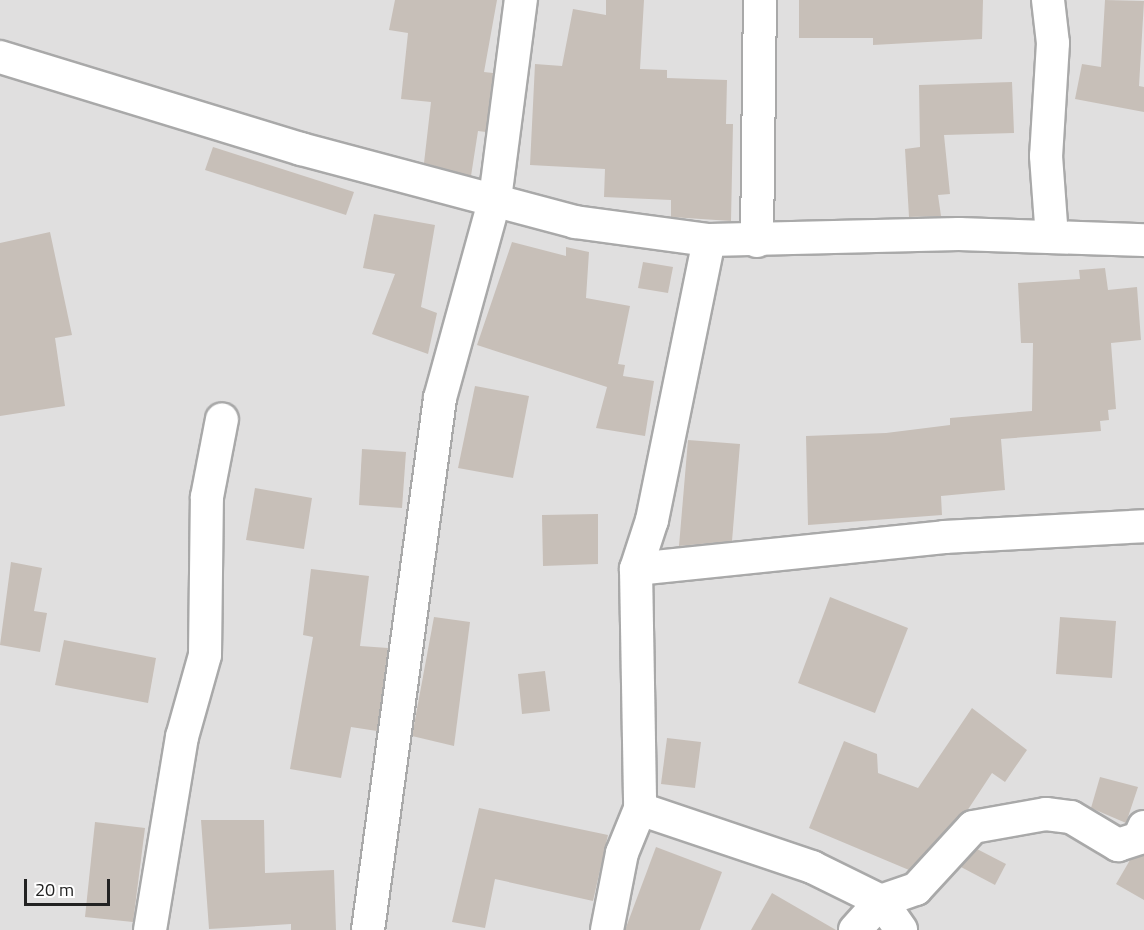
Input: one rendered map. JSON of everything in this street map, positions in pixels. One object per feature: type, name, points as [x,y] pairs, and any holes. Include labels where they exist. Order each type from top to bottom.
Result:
[{"type":"street","points":[[368,930],[440,398],[495,200],[521,0]]},
{"type":"street","points":[[757,241],[760,0]]},
{"type":"street","points":[[1048,0],[1053,54],[1046,156],[1052,237]]},
{"type":"street","points":[[0,57],[301,149],[575,222],[709,240],[1052,237],[1144,240]]},
{"type":"street","points":[[607,930],[622,853],[640,809],[636,569],[652,520],[709,240]]},
{"type":"street","points":[[150,930],[182,736],[205,655],[207,497],[222,419]]},
{"type":"street","points":[[636,569],[944,537],[1144,526]]},
{"type":"street","points":[[640,809],[812,867],[882,901],[901,930]]},
{"type":"street","points":[[855,930],[882,901],[916,889],[974,827],[1046,814],[1071,817],[1118,845],[1139,838],[1144,827]]},
{"type":"shaded area","points":[[0,0],[1144,0],[1144,930],[0,930]]},
{"type":"building","points":[[395,0],[497,0],[484,72],[493,73],[486,132],[478,131],[471,176],[424,163],[431,102],[401,99],[408,33],[389,30]]},
{"type":"building","points":[[606,0],[644,0],[640,69],[667,70],[667,78],[727,80],[726,124],[733,124],[731,221],[671,217],[671,200],[604,197],[605,169],[530,165],[535,64],[562,66],[573,9],[606,15]]},
{"type":"building","points":[[799,0],[983,0],[982,39],[873,45],[873,38],[799,38]]},
{"type":"building","points":[[1105,0],[1144,1],[1139,86],[1144,87],[1144,112],[1075,99],[1082,64],[1101,67]]},
{"type":"building","points":[[1012,82],[1014,133],[944,135],[950,194],[938,195],[941,216],[909,217],[905,149],[920,147],[919,85]]},
{"type":"building","points":[[213,147],[354,192],[346,215],[205,170]]},
{"type":"building","points":[[374,214],[435,225],[421,307],[437,313],[428,354],[372,334],[395,274],[363,268]]},
{"type":"building","points":[[50,232],[72,335],[55,338],[65,406],[0,416],[0,243]]},
{"type":"building","points":[[512,242],[566,256],[566,247],[589,252],[586,298],[630,306],[618,364],[625,365],[623,376],[654,381],[645,436],[596,428],[607,387],[477,345]]},
{"type":"building","points":[[643,262],[673,267],[668,293],[638,288]]},
{"type":"building","points":[[1105,268],[1108,290],[1137,287],[1141,340],[1111,343],[1116,409],[1108,410],[1109,420],[1100,421],[1101,431],[1001,439],[1005,490],[941,496],[942,515],[808,525],[806,436],[886,433],[950,425],[950,418],[1032,411],[1033,343],[1021,343],[1018,283],[1080,279],[1079,270]]},
{"type":"building","points":[[475,386],[529,396],[513,478],[458,468]]},
{"type":"building","points":[[688,440],[740,444],[732,541],[679,546]]},
{"type":"building","points":[[362,449],[406,452],[402,508],[359,505]]},
{"type":"building","points":[[255,488],[312,498],[304,549],[246,540]]},
{"type":"building","points":[[598,514],[598,564],[543,566],[542,515]]},
{"type":"building","points":[[11,562],[42,568],[34,611],[47,613],[40,652],[0,645]]},
{"type":"building","points":[[311,569],[369,576],[360,646],[388,648],[377,731],[351,727],[341,778],[290,769],[313,637],[303,635]]},
{"type":"building","points":[[830,597],[908,628],[875,713],[798,683]]},
{"type":"building","points":[[434,617],[470,622],[454,746],[412,736]]},
{"type":"building","points":[[1060,617],[1116,621],[1112,678],[1056,674]]},
{"type":"building","points":[[64,640],[156,658],[148,703],[55,685]]},
{"type":"building","points":[[545,671],[550,711],[522,714],[518,674]]},
{"type":"building","points":[[972,708],[1027,750],[1005,782],[992,773],[967,811],[909,870],[809,828],[844,741],[877,754],[878,773],[918,788]]},
{"type":"building","points":[[667,738],[701,742],[695,788],[661,784]]},
{"type":"building","points":[[1100,777],[1138,787],[1126,823],[1091,808]]},
{"type":"building","points":[[479,808],[608,835],[593,901],[495,879],[485,928],[452,922]]},
{"type":"building","points":[[201,820],[264,820],[265,873],[334,870],[336,930],[291,930],[291,924],[209,929]]},
{"type":"building","points":[[95,822],[145,828],[133,922],[85,917]]},
{"type":"building","points":[[656,847],[722,872],[700,930],[625,930]]},
{"type":"building","points":[[977,849],[1006,864],[995,885],[961,867]]},
{"type":"building","points":[[1144,855],[1144,900],[1116,884],[1130,860]]},
{"type":"building","points":[[772,893],[836,930],[751,930]]}]
